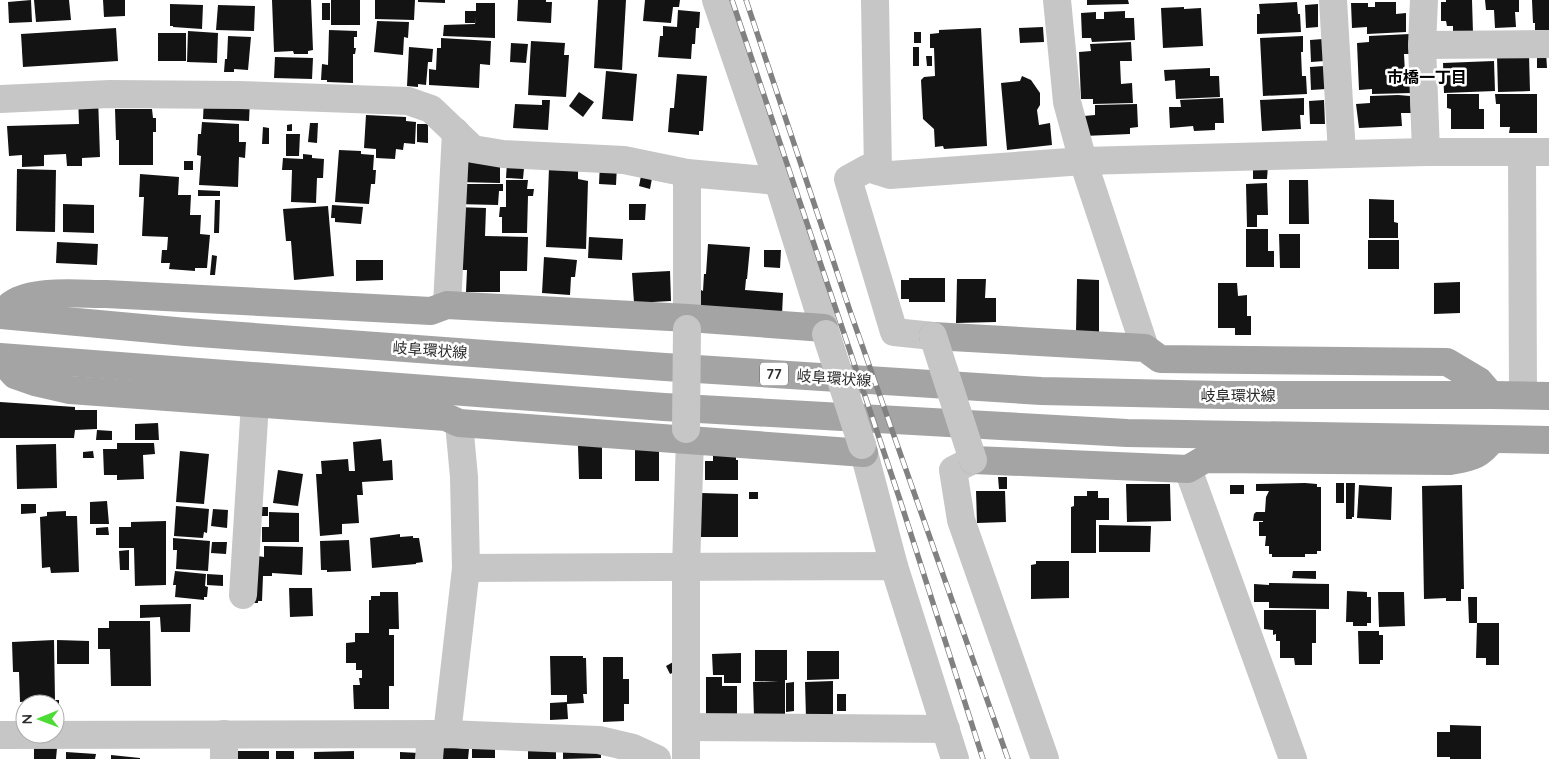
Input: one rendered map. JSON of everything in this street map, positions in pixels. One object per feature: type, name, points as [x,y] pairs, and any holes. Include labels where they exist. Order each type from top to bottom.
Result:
[{"type":"main road","points":[[0,315],[12,304],[29,296],[106,294],[431,312],[447,305],[687,324],[825,331]]},
{"type":"main road","name":"岐阜環状線","points":[[0,315],[186,332],[1040,392],[1222,396],[1491,394],[1536,396]]},
{"type":"main road","points":[[933,336],[1145,348],[1160,359],[1447,362],[1479,381],[1491,394]]},
{"type":"main road","points":[[0,357],[15,375],[70,390],[446,416],[459,422],[688,434],[863,449]]},
{"type":"main road","points":[[0,357],[664,407],[1118,433],[1549,440]]},
{"type":"main road","points":[[973,460],[1188,469],[1205,459],[1450,461],[1474,456],[1484,450],[1492,439]]},
{"type":"street","points":[[716,0],[778,181],[863,449],[894,566],[956,759]]},
{"type":"street","points":[[875,0],[878,171]]},
{"type":"street","points":[[1058,0],[1067,102],[1083,161],[1145,348]]},
{"type":"street","points":[[1333,0],[1342,154]]},
{"type":"street","points":[[1424,0],[1422,45],[1426,152]]},
{"type":"street","points":[[1422,45],[1549,44]]},
{"type":"street","points":[[0,99],[110,94],[408,101],[431,109],[474,149],[503,154],[624,160],[687,173],[778,181]]},
{"type":"street","points":[[447,305],[456,132]]},
{"type":"street","points":[[1045,759],[961,520],[953,470],[973,460],[933,336],[894,332],[848,179],[868,168],[890,175],[1083,161],[1426,152],[1536,152],[1536,396]]},
{"type":"street","points":[[686,759],[687,173]]},
{"type":"street","points":[[243,594],[255,403]]},
{"type":"street","points":[[436,742],[466,568],[464,477],[459,422]]},
{"type":"street","points":[[1188,469],[1293,759]]},
{"type":"street","points":[[466,568],[894,566]]},
{"type":"street","points":[[686,727],[946,729]]},
{"type":"street","points":[[0,729],[0,735],[224,747],[599,740],[634,748],[657,759]]},
{"type":"building","points":[[31,0],[32,22],[9,23],[8,2]]},
{"type":"building","points":[[34,0],[69,0],[71,20],[36,22]]},
{"type":"building","points":[[103,0],[125,0],[125,16],[104,17]]},
{"type":"building","points":[[272,0],[311,0],[313,50],[308,51],[308,54],[294,54],[293,51],[274,52]]},
{"type":"building","points":[[331,0],[360,0],[360,25],[331,25]]},
{"type":"building","points":[[375,0],[415,0],[414,20],[375,19]]},
{"type":"building","points":[[418,0],[445,0],[445,3],[418,2]]},
{"type":"building","points":[[518,0],[546,0],[546,2],[552,2],[551,23],[517,21]]},
{"type":"building","points":[[598,0],[626,0],[622,70],[594,68]]},
{"type":"building","points":[[645,0],[680,0],[679,7],[673,7],[671,23],[643,21]]},
{"type":"building","points":[[1087,0],[1128,0],[1129,4],[1087,5]]},
{"type":"building","points":[[1446,0],[1472,0],[1473,33],[1453,34],[1453,26],[1447,26],[1446,21],[1441,21],[1441,2],[1446,2]]},
{"type":"building","points":[[1485,0],[1519,0],[1519,12],[1515,12],[1516,27],[1495,28],[1494,10],[1486,10]]},
{"type":"building","points":[[1532,0],[1549,0],[1549,30],[1535,30]]},
{"type":"building","points":[[1297,2],[1301,32],[1257,34],[1257,14],[1260,14],[1259,4]]},
{"type":"building","points":[[1375,2],[1396,2],[1396,14],[1406,13],[1406,32],[1367,34],[1367,27],[1352,28],[1351,3],[1368,3],[1368,7],[1375,7]]},
{"type":"building","points":[[322,3],[330,3],[330,20],[322,20]]},
{"type":"building","points":[[476,3],[495,3],[495,38],[443,36],[444,25],[475,24],[476,16],[475,23],[465,23],[465,11],[476,11]]},
{"type":"building","points":[[170,4],[203,5],[202,29],[170,26]]},
{"type":"building","points":[[1318,4],[1318,27],[1306,28],[1305,5]]},
{"type":"building","points":[[218,5],[255,6],[254,31],[216,30]]},
{"type":"building","points":[[1184,7],[1184,9],[1201,8],[1203,46],[1163,48],[1161,8]]},
{"type":"building","points":[[678,10],[700,12],[699,28],[696,28],[695,44],[692,44],[691,59],[658,57],[660,36],[663,36],[663,26],[677,27]]},
{"type":"building","points":[[1125,11],[1125,18],[1134,18],[1135,40],[1092,42],[1091,38],[1082,38],[1081,13],[1096,12],[1096,19],[1104,19],[1104,12]]},
{"type":"building","points":[[377,21],[409,22],[408,38],[404,37],[403,55],[374,52]]},
{"type":"building","points":[[1043,27],[1044,42],[1020,43],[1019,28]]},
{"type":"building","points":[[116,28],[118,61],[23,67],[21,34]]},
{"type":"building","points":[[981,28],[987,146],[944,149],[943,146],[935,147],[934,129],[923,119],[921,80],[924,77],[935,76],[934,48],[930,48],[930,34],[939,33],[939,30]]},
{"type":"building","points":[[329,30],[357,31],[357,37],[354,37],[354,48],[356,48],[355,54],[353,54],[353,83],[321,80],[322,64],[328,65]]},
{"type":"building","points":[[188,31],[218,33],[217,63],[187,62]]},
{"type":"building","points":[[914,32],[921,32],[921,43],[914,43]]},
{"type":"building","points":[[158,33],[186,33],[186,61],[158,61]]},
{"type":"building","points":[[1410,34],[1411,54],[1404,54],[1405,73],[1411,73],[1412,93],[1372,94],[1372,89],[1359,90],[1357,43],[1369,42],[1369,36]]},
{"type":"building","points":[[228,36],[251,37],[248,70],[234,69],[234,72],[224,72],[225,59],[227,59]]},
{"type":"building","points":[[1303,36],[1303,52],[1301,52],[1302,76],[1306,76],[1307,94],[1263,96],[1260,38]]},
{"type":"building","points":[[441,38],[491,41],[490,65],[480,64],[479,88],[429,85],[429,69],[436,70],[437,48],[441,48]]},
{"type":"building","points":[[1323,39],[1325,61],[1311,62],[1310,40]]},
{"type":"building","points":[[531,41],[565,43],[564,55],[569,55],[566,97],[528,95]]},
{"type":"building","points":[[1131,42],[1132,61],[1120,61],[1121,84],[1132,83],[1133,103],[1093,104],[1093,99],[1081,99],[1079,52],[1091,51],[1090,44]]},
{"type":"building","points":[[511,43],[528,44],[526,63],[510,62]]},
{"type":"building","points":[[409,47],[433,49],[432,62],[428,62],[426,85],[418,84],[418,87],[407,86]]},
{"type":"building","points":[[913,47],[919,47],[919,66],[913,66]]},
{"type":"building","points":[[1546,52],[1547,68],[1537,68],[1537,53]]},
{"type":"building","points":[[1529,55],[1530,91],[1498,92],[1497,56]]},
{"type":"building","points":[[926,56],[932,56],[932,66],[927,66]]},
{"type":"building","points":[[275,57],[313,58],[312,79],[274,78]]},
{"type":"building","points":[[1494,61],[1495,91],[1444,93],[1443,63]]},
{"type":"building","points":[[1324,66],[1326,89],[1311,90],[1310,67]]},
{"type":"building","points":[[1210,68],[1210,76],[1219,76],[1220,97],[1176,99],[1175,80],[1165,81],[1164,70]]},
{"type":"building","points":[[606,71],[637,74],[633,121],[602,119]]},
{"type":"building","points":[[677,74],[707,76],[703,131],[699,131],[699,135],[668,132],[670,108],[674,108]]},
{"type":"building","points":[[1022,76],[1031,80],[1040,93],[1040,105],[1037,110],[1039,125],[1050,123],[1052,145],[1007,150],[1001,83],[1020,81]]},
{"type":"building","points":[[579,92],[594,102],[583,117],[569,106]]},
{"type":"building","points":[[1447,94],[1479,94],[1479,109],[1484,109],[1484,129],[1451,129],[1451,109],[1447,108]]},
{"type":"building","points":[[1495,94],[1537,94],[1537,133],[1509,133],[1510,127],[1500,127],[1500,104],[1496,104]]},
{"type":"building","points":[[98,96],[100,157],[82,158],[82,166],[67,166],[66,154],[44,155],[44,166],[22,167],[22,155],[9,156],[7,126],[79,124],[78,97]]},
{"type":"building","points":[[1370,96],[1410,96],[1411,113],[1401,113],[1402,126],[1359,128],[1356,104],[1370,103]]},
{"type":"building","points":[[204,98],[250,100],[249,121],[203,119]]},
{"type":"building","points":[[1223,98],[1224,123],[1215,123],[1215,130],[1194,131],[1193,126],[1170,128],[1169,107],[1181,107],[1180,100]]},
{"type":"building","points":[[1304,98],[1304,115],[1300,115],[1301,129],[1262,131],[1260,100]]},
{"type":"building","points":[[542,100],[550,100],[548,130],[513,128],[515,104],[542,105]]},
{"type":"building","points":[[1324,100],[1325,124],[1310,124],[1309,101]]},
{"type":"building","points":[[1137,104],[1138,127],[1130,128],[1130,134],[1084,136],[1084,116],[1095,115],[1095,105]]},
{"type":"building","points":[[115,109],[152,109],[153,118],[156,118],[156,132],[153,132],[153,165],[119,165],[119,140],[116,140]]},
{"type":"building","points":[[366,115],[406,117],[406,121],[416,122],[415,144],[404,143],[403,150],[396,149],[395,159],[376,158],[376,149],[364,148]]},
{"type":"building","points":[[202,122],[239,124],[239,142],[246,142],[245,158],[239,157],[238,187],[199,185],[201,156],[197,155],[198,134],[201,134]]},
{"type":"building","points":[[310,123],[318,123],[317,143],[308,142]]},
{"type":"building","points":[[292,124],[292,131],[287,131],[287,125]]},
{"type":"building","points":[[417,124],[428,124],[428,143],[417,142]]},
{"type":"building","points":[[263,127],[269,128],[269,144],[262,144]]},
{"type":"building","points":[[286,134],[300,134],[299,156],[286,156]]},
{"type":"building","points":[[339,150],[361,151],[361,154],[374,155],[373,170],[376,170],[375,184],[371,184],[369,204],[335,202]]},
{"type":"building","points":[[303,154],[312,155],[312,158],[324,159],[323,178],[317,178],[316,203],[291,202],[292,170],[282,170],[283,158],[303,159]]},
{"type":"building","points":[[463,160],[500,162],[500,183],[458,182]]},
{"type":"building","points":[[184,161],[193,161],[193,170],[184,170]]},
{"type":"building","points":[[507,162],[524,168],[523,179],[506,178]]},
{"type":"building","points":[[600,164],[617,165],[616,185],[599,184]]},
{"type":"building","points":[[1253,165],[1268,165],[1267,179],[1253,179]]},
{"type":"building","points":[[549,168],[578,169],[578,179],[588,181],[586,249],[546,247]]},
{"type":"building","points":[[17,169],[56,170],[55,232],[16,231]]},
{"type":"building","points":[[642,171],[653,173],[650,189],[639,186]]},
{"type":"building","points":[[140,174],[179,177],[178,195],[191,195],[190,215],[201,215],[200,234],[210,235],[207,268],[195,268],[195,271],[169,269],[170,263],[161,263],[162,250],[167,250],[168,237],[142,236],[144,197],[139,197]]},
{"type":"building","points":[[506,180],[528,180],[527,189],[534,189],[533,196],[528,196],[527,233],[502,233],[502,217],[499,217],[500,207],[506,207]]},
{"type":"building","points":[[1289,180],[1308,180],[1309,224],[1289,224]]},
{"type":"building","points":[[1267,183],[1268,215],[1257,215],[1257,227],[1247,227],[1246,184]]},
{"type":"building","points":[[455,184],[503,184],[503,191],[499,191],[498,205],[455,204]]},
{"type":"building","points":[[198,190],[220,191],[220,196],[198,196]]},
{"type":"building","points":[[1369,199],[1394,200],[1394,222],[1398,223],[1398,238],[1369,238]]},
{"type":"building","points":[[215,200],[220,200],[219,233],[214,233]]},
{"type":"building","points":[[63,204],[94,205],[94,233],[63,232]]},
{"type":"building","points":[[629,204],[646,204],[645,220],[629,220]]},
{"type":"building","points":[[332,205],[363,207],[361,224],[335,222],[335,218],[331,218]]},
{"type":"building","points":[[328,206],[334,276],[294,280],[291,241],[286,241],[283,209]]},
{"type":"building","points":[[455,207],[486,208],[485,236],[528,237],[527,271],[500,271],[500,292],[466,292],[467,270],[454,270]]},
{"type":"building","points":[[1246,229],[1268,229],[1268,251],[1274,251],[1274,267],[1246,267]]},
{"type":"building","points":[[1279,234],[1300,234],[1300,268],[1280,268]]},
{"type":"building","points":[[589,237],[623,239],[622,260],[588,258]]},
{"type":"building","points":[[1368,240],[1399,240],[1399,269],[1368,269]]},
{"type":"building","points":[[57,242],[98,244],[97,265],[56,263]]},
{"type":"building","points":[[708,244],[750,247],[745,290],[783,293],[782,315],[700,310],[701,290],[703,291],[704,274],[706,274]]},
{"type":"building","points":[[764,250],[781,250],[780,268],[764,267]]},
{"type":"building","points":[[212,255],[217,256],[215,275],[210,275]]},
{"type":"building","points":[[544,257],[577,260],[575,277],[571,277],[570,295],[542,293]]},
{"type":"building","points":[[356,260],[383,260],[383,280],[356,281]]},
{"type":"building","points":[[670,271],[671,301],[634,303],[632,273]]},
{"type":"building","points":[[909,278],[945,278],[945,302],[909,302],[909,299],[901,299],[901,280],[909,280]]},
{"type":"building","points":[[957,279],[986,279],[985,298],[996,298],[996,322],[956,323]]},
{"type":"building","points":[[1077,279],[1099,280],[1099,333],[1076,333]]},
{"type":"building","points":[[1460,282],[1460,313],[1434,314],[1434,283]]},
{"type":"building","points":[[1218,283],[1237,283],[1238,296],[1247,295],[1247,316],[1251,316],[1251,335],[1235,335],[1235,328],[1218,328]]},
{"type":"building","points":[[0,402],[75,407],[75,410],[97,410],[97,429],[75,430],[74,438],[0,438]]},
{"type":"building","points":[[158,423],[159,440],[135,440],[135,424]]},
{"type":"building","points":[[97,430],[112,431],[112,440],[96,440]]},
{"type":"building","points":[[381,439],[383,461],[392,460],[393,480],[362,482],[363,495],[357,495],[359,523],[342,524],[342,534],[320,536],[316,474],[322,474],[321,461],[348,459],[349,471],[355,471],[353,442]]},
{"type":"building","points":[[117,443],[154,443],[155,454],[143,455],[144,479],[117,480],[117,475],[104,475],[103,449],[117,449]]},
{"type":"building","points":[[56,444],[57,488],[17,489],[16,445]]},
{"type":"building","points":[[578,446],[602,446],[602,479],[579,479]]},
{"type":"building","points":[[635,449],[659,449],[659,481],[635,481]]},
{"type":"building","points":[[93,451],[94,458],[83,458],[83,452]]},
{"type":"building","points":[[180,451],[209,454],[204,504],[176,502]]},
{"type":"building","points":[[713,455],[736,455],[736,460],[738,460],[738,480],[705,480],[705,461],[713,461]]},
{"type":"building","points":[[278,470],[303,474],[298,506],[273,503]]},
{"type":"building","points":[[998,477],[1007,477],[1007,489],[999,489]]},
{"type":"building","points":[[1336,483],[1344,483],[1344,503],[1336,503]]},
{"type":"building","points":[[1346,483],[1355,483],[1354,517],[1352,519],[1346,519]]},
{"type":"building","points":[[1126,484],[1170,484],[1171,521],[1127,522]]},
{"type":"building","points":[[1256,484],[1317,484],[1317,487],[1321,487],[1321,551],[1317,551],[1317,554],[1305,554],[1305,557],[1272,557],[1272,554],[1269,554],[1269,546],[1265,546],[1266,536],[1259,536],[1259,522],[1263,521],[1253,521],[1256,512],[1265,512],[1266,497],[1269,491],[1256,491]]},
{"type":"building","points":[[1230,485],[1244,485],[1244,494],[1230,494]]},
{"type":"building","points":[[1359,485],[1392,487],[1391,520],[1357,518]]},
{"type":"building","points":[[1462,485],[1464,589],[1461,589],[1461,601],[1446,601],[1446,598],[1424,599],[1422,486]]},
{"type":"building","points":[[976,491],[1005,491],[1006,522],[977,523]]},
{"type":"building","points":[[1087,491],[1098,491],[1098,498],[1109,498],[1109,520],[1096,520],[1096,553],[1071,553],[1071,507],[1074,506],[1074,496],[1087,496]]},
{"type":"building","points":[[749,492],[758,492],[758,499],[749,499]]},
{"type":"building","points":[[701,493],[738,494],[738,537],[701,537]]},
{"type":"building","points":[[107,501],[109,524],[90,524],[90,502]]},
{"type":"building","points":[[21,504],[36,504],[36,513],[21,514]]},
{"type":"building","points":[[176,506],[209,509],[207,533],[204,532],[203,538],[174,536]]},
{"type":"building","points":[[252,507],[268,507],[268,516],[252,516]]},
{"type":"building","points":[[213,509],[228,510],[227,528],[211,526]]},
{"type":"building","points":[[66,511],[66,516],[77,516],[79,572],[51,573],[50,567],[42,568],[40,517],[47,516],[47,512]]},
{"type":"building","points":[[269,512],[299,513],[299,542],[262,542],[262,527],[269,527]]},
{"type":"building","points":[[166,521],[166,585],[135,586],[134,548],[119,548],[119,527],[131,527],[131,522]]},
{"type":"building","points":[[1099,525],[1151,526],[1150,552],[1099,552]]},
{"type":"building","points":[[108,527],[109,535],[96,535],[96,528]]},
{"type":"building","points":[[400,534],[400,537],[413,536],[413,538],[419,538],[423,562],[372,568],[370,538]]},
{"type":"building","points":[[173,538],[210,541],[208,571],[176,569],[177,550],[173,550]]},
{"type":"building","points":[[349,540],[351,571],[327,572],[327,570],[321,570],[320,541]]},
{"type":"building","points":[[212,542],[227,542],[226,554],[211,553]]},
{"type":"building","points":[[264,546],[303,547],[302,575],[272,573],[272,576],[263,576],[262,601],[251,603],[258,556],[264,557]]},
{"type":"building","points":[[129,550],[129,570],[120,570],[119,551]]},
{"type":"building","points":[[1036,561],[1069,561],[1069,598],[1031,599],[1031,565],[1036,564]]},
{"type":"building","points":[[175,571],[206,574],[205,586],[208,587],[207,597],[204,597],[204,600],[175,597],[176,585],[173,585]]},
{"type":"building","points":[[1293,571],[1316,571],[1316,579],[1292,578]]},
{"type":"building","points":[[207,574],[223,575],[223,586],[207,585]]},
{"type":"building","points":[[1269,583],[1329,584],[1329,609],[1269,608],[1269,602],[1254,602],[1254,584],[1269,585]]},
{"type":"building","points":[[289,588],[312,588],[313,616],[290,617]]},
{"type":"building","points":[[1347,591],[1367,592],[1367,597],[1371,597],[1371,623],[1367,623],[1367,626],[1353,626],[1353,622],[1346,622]]},
{"type":"building","points":[[380,592],[398,592],[399,629],[389,629],[389,635],[394,635],[394,686],[389,686],[389,709],[354,709],[353,685],[360,685],[359,678],[362,678],[362,670],[356,670],[356,663],[346,663],[346,643],[355,642],[355,633],[369,633],[369,600],[371,600],[371,596],[380,596]]},
{"type":"building","points":[[1378,592],[1404,592],[1405,626],[1379,627]]},
{"type":"building","points":[[1468,597],[1477,597],[1477,623],[1469,623]]},
{"type":"building","points":[[191,604],[190,632],[161,632],[160,617],[140,618],[140,605]]},
{"type":"building","points":[[1264,610],[1316,610],[1316,643],[1312,643],[1312,665],[1295,665],[1294,658],[1280,658],[1280,641],[1276,641],[1276,634],[1273,635],[1273,630],[1264,629]]},
{"type":"building","points":[[109,621],[150,621],[151,686],[111,686],[110,649],[98,649],[98,628],[109,628]]},
{"type":"building","points":[[1477,623],[1499,623],[1499,665],[1486,665],[1486,658],[1476,658]]},
{"type":"building","points":[[1358,631],[1379,631],[1379,635],[1383,635],[1383,660],[1380,660],[1380,664],[1359,664]]},
{"type":"building","points":[[54,640],[55,694],[20,694],[19,672],[13,672],[12,642]]},
{"type":"building","points":[[57,640],[89,641],[89,664],[57,664]]},
{"type":"building","points":[[755,650],[787,650],[785,715],[754,717],[753,682],[779,681],[755,681]]},
{"type":"building","points":[[807,651],[839,651],[839,679],[807,680]]},
{"type":"building","points":[[741,653],[741,683],[724,683],[724,675],[713,675],[712,654]]},
{"type":"building","points":[[550,656],[583,656],[583,658],[586,658],[587,694],[583,694],[584,703],[567,704],[568,719],[550,720],[550,703],[567,702],[567,695],[551,695]]},
{"type":"building","points":[[603,657],[623,657],[623,679],[629,679],[629,704],[624,704],[624,721],[603,722]]},
{"type":"building","points":[[675,661],[679,670],[670,674],[666,666]]},
{"type":"building","points":[[706,677],[722,677],[722,686],[737,686],[737,714],[706,714]]},
{"type":"building","points":[[833,681],[833,718],[806,718],[805,682]]},
{"type":"building","points":[[794,682],[794,711],[786,712],[786,683]]},
{"type":"building","points":[[837,694],[846,694],[846,711],[837,711]]},
{"type":"building","points":[[1450,725],[1481,726],[1481,759],[1437,757],[1437,732],[1450,732]]},
{"type":"building","points":[[563,745],[601,748],[601,758],[563,759]]},
{"type":"building","points":[[34,746],[57,748],[56,759],[34,759]]},
{"type":"building","points":[[432,746],[469,749],[468,759],[431,759]]},
{"type":"building","points":[[472,746],[495,746],[495,758],[472,758]]},
{"type":"building","points":[[528,750],[556,750],[556,759],[528,759]]},
{"type":"building","points":[[232,751],[269,751],[269,759],[232,759]]},
{"type":"building","points":[[276,751],[294,751],[294,759],[276,759]]},
{"type":"building","points":[[354,751],[354,759],[314,759],[314,752]]},
{"type":"building","points":[[66,752],[96,754],[95,759],[66,759]]},
{"type":"building","points":[[400,752],[419,753],[418,759],[400,759]]},
{"type":"building","points":[[111,755],[140,758],[140,759],[111,759]]},
{"type":"railway","points":[[732,0],[900,500],[983,759]]},
{"type":"railway","points":[[746,0],[850,311],[1008,759]]},
{"type":"district","name":"市橋一丁目","points":[[1427,77]]}]
